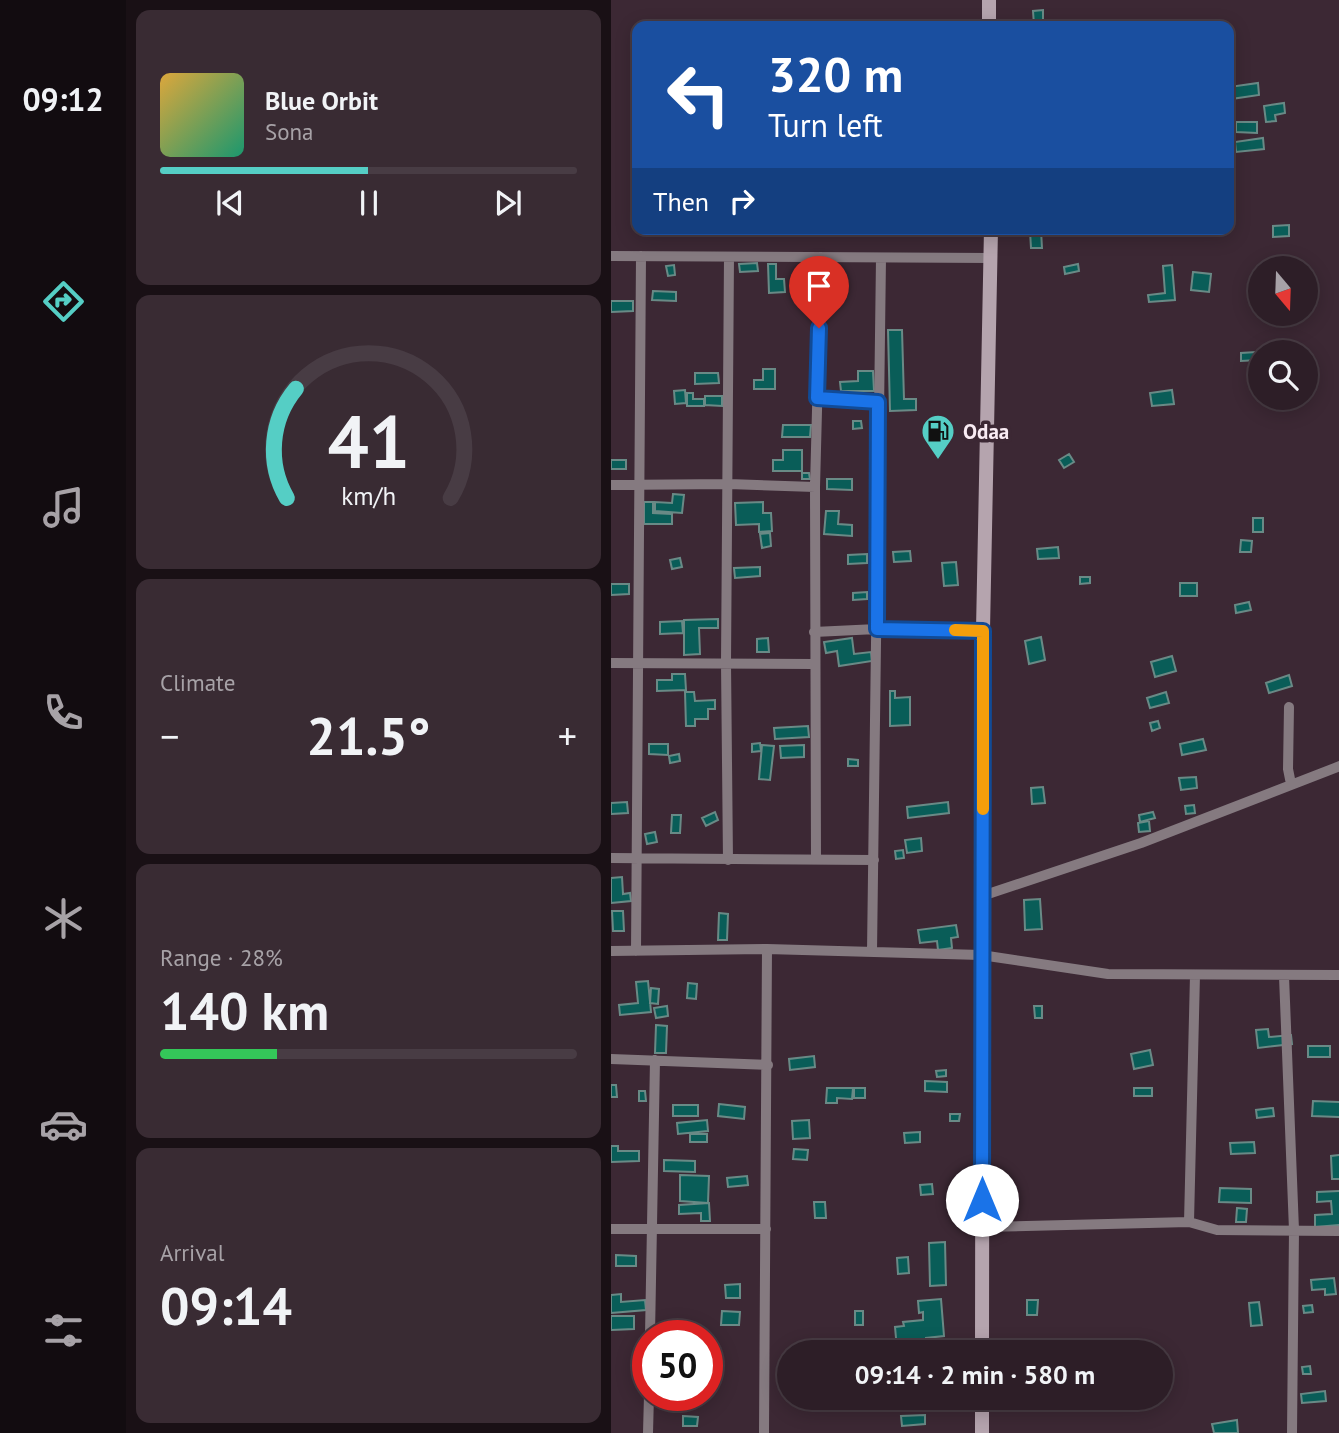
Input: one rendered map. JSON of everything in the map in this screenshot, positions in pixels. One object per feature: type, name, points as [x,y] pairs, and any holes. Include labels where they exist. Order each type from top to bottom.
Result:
[{"type":"main road","points":[[989,0],[989,21]]},
{"type":"main road","points":[[982,1340],[983,631],[991,235]]},
{"type":"main road","points":[[982,1410],[982,1433]]},
{"type":"street","points":[[611,256],[991,258]]},
{"type":"street","points":[[636,951],[641,256]]},
{"type":"street","points":[[728,860],[726,663],[729,257]]},
{"type":"street","points":[[816,859],[815,487],[821,257]]},
{"type":"street","points":[[872,952],[881,258]]},
{"type":"street","points":[[817,398],[878,402]]},
{"type":"street","points":[[611,485],[729,484],[815,487]]},
{"type":"street","points":[[815,632],[877,629],[983,631]]},
{"type":"street","points":[[611,663],[814,664]]},
{"type":"street","points":[[1289,707],[1288,769],[1291,784]]},
{"type":"street","points":[[982,896],[1141,843],[1339,766]]},
{"type":"street","points":[[611,858],[874,860]]},
{"type":"street","points":[[764,1433],[767,950]]},
{"type":"street","points":[[611,951],[767,950],[981,955],[1108,974],[1339,975]]},
{"type":"street","points":[[1189,1222],[1195,975]]},
{"type":"street","points":[[1284,976],[1293,1230],[1292,1433]]},
{"type":"street","points":[[611,1059],[768,1065]]},
{"type":"street","points":[[650,1320],[655,1060]]},
{"type":"street","points":[[982,1227],[1189,1222],[1217,1230],[1339,1231]]},
{"type":"street","points":[[611,1228],[766,1229]]},
{"type":"street","points":[[648,1433],[649,1411]]},
{"type":"building","points":[[1043,10],[1043,21],[1034,21],[1033,11]]},
{"type":"building","points":[[1258,83],[1259,95],[1234,99],[1234,86]]},
{"type":"building","points":[[1284,103],[1285,113],[1275,115],[1276,121],[1266,122],[1264,106]]},
{"type":"building","points":[[1236,122],[1257,122],[1257,133],[1236,132]]},
{"type":"building","points":[[1263,138],[1264,149],[1236,152],[1235,142]]},
{"type":"building","points":[[1289,225],[1289,236],[1273,237],[1273,226]]},
{"type":"building","points":[[1030,235],[1041,235],[1042,248],[1031,248]]},
{"type":"building","points":[[757,263],[758,271],[740,272],[739,264]]},
{"type":"building","points":[[768,264],[776,264],[776,279],[784,279],[785,292],[769,293]]},
{"type":"building","points":[[1078,264],[1079,271],[1065,274],[1064,267]]},
{"type":"building","points":[[674,265],[675,275],[668,276],[666,266]]},
{"type":"building","points":[[1172,265],[1175,300],[1149,302],[1148,295],[1165,293],[1163,266]]},
{"type":"building","points":[[1193,272],[1211,274],[1209,292],[1191,290]]},
{"type":"building","points":[[837,284],[838,298],[830,298],[829,285]]},
{"type":"building","points":[[653,291],[676,292],[676,301],[652,300]]},
{"type":"building","points":[[611,301],[633,301],[633,311],[611,312]]},
{"type":"building","points":[[888,330],[902,330],[904,399],[916,399],[916,410],[890,411]]},
{"type":"building","points":[[1241,353],[1248,353],[1248,361],[1241,361]]},
{"type":"building","points":[[763,369],[775,369],[775,389],[754,389],[754,380],[763,380]]},
{"type":"building","points":[[858,371],[873,371],[874,391],[841,391],[840,382],[858,381]]},
{"type":"building","points":[[695,373],[718,373],[719,383],[695,384]]},
{"type":"building","points":[[685,390],[686,403],[675,404],[674,391]]},
{"type":"building","points":[[1172,390],[1174,404],[1152,406],[1150,393]]},
{"type":"building","points":[[687,393],[693,393],[693,399],[704,399],[704,406],[687,406]]},
{"type":"building","points":[[705,396],[722,396],[722,406],[705,405]]},
{"type":"building","points":[[853,421],[861,421],[862,428],[853,429]]},
{"type":"building","points":[[783,425],[811,425],[810,437],[782,437]]},
{"type":"building","points":[[783,450],[802,450],[802,471],[773,471],[773,460],[783,460]]},
{"type":"building","points":[[1069,454],[1074,462],[1064,468],[1059,460]]},
{"type":"building","points":[[611,460],[626,460],[626,469],[611,469]]},
{"type":"building","points":[[802,473],[809,473],[810,479],[802,479]]},
{"type":"building","points":[[827,479],[852,479],[852,490],[827,489]]},
{"type":"building","points":[[673,494],[684,495],[682,513],[655,511],[655,502],[672,503]]},
{"type":"building","points":[[644,502],[653,502],[653,513],[672,514],[672,524],[644,524]]},
{"type":"building","points":[[763,502],[763,513],[771,513],[772,531],[759,532],[759,524],[736,525],[735,503]]},
{"type":"building","points":[[826,511],[839,511],[838,524],[852,525],[852,536],[824,534]]},
{"type":"building","points":[[1253,518],[1263,518],[1263,532],[1253,532]]},
{"type":"building","points":[[770,533],[771,546],[762,548],[760,534]]},
{"type":"building","points":[[1241,540],[1252,541],[1251,552],[1240,552]]},
{"type":"building","points":[[1058,547],[1059,558],[1038,559],[1037,549]]},
{"type":"building","points":[[910,551],[911,561],[894,562],[893,552]]},
{"type":"building","points":[[867,554],[867,563],[848,564],[848,555]]},
{"type":"building","points":[[680,558],[682,567],[672,569],[670,560]]},
{"type":"building","points":[[956,562],[958,585],[944,586],[942,563]]},
{"type":"building","points":[[760,567],[760,576],[735,578],[734,568]]},
{"type":"building","points":[[1080,577],[1090,577],[1090,583],[1080,584]]},
{"type":"building","points":[[1180,583],[1197,583],[1197,596],[1180,596]]},
{"type":"building","points":[[611,584],[629,584],[629,594],[611,595]]},
{"type":"building","points":[[867,592],[867,599],[853,600],[853,593]]},
{"type":"building","points":[[1249,602],[1251,610],[1236,613],[1235,605]]},
{"type":"building","points":[[718,619],[718,628],[699,628],[700,654],[684,655],[684,620]]},
{"type":"building","points":[[682,621],[683,633],[660,634],[660,622]]},
{"type":"building","points":[[1041,637],[1045,660],[1029,664],[1025,641]]},
{"type":"building","points":[[768,638],[769,652],[757,652],[757,639]]},
{"type":"building","points":[[852,638],[854,654],[871,652],[872,661],[839,666],[837,651],[826,653],[824,642]]},
{"type":"building","points":[[1172,656],[1176,671],[1155,677],[1151,662]]},
{"type":"building","points":[[672,674],[685,674],[686,690],[657,691],[657,680],[672,680]]},
{"type":"building","points":[[1289,675],[1292,686],[1269,693],[1266,683]]},
{"type":"building","points":[[890,691],[895,691],[895,698],[910,697],[910,725],[890,726]]},
{"type":"building","points":[[685,692],[694,692],[695,701],[715,700],[715,709],[708,709],[708,719],[695,719],[695,726],[686,726]]},
{"type":"building","points":[[1166,692],[1169,703],[1150,708],[1147,698]]},
{"type":"building","points":[[1158,721],[1160,728],[1152,731],[1150,723]]},
{"type":"building","points":[[808,726],[809,737],[775,739],[774,728]]},
{"type":"building","points":[[1203,739],[1206,750],[1182,755],[1180,744]]},
{"type":"building","points":[[760,743],[761,751],[752,752],[752,744]]},
{"type":"building","points":[[649,744],[668,744],[668,755],[649,754]]},
{"type":"building","points":[[762,745],[774,746],[770,780],[759,779]]},
{"type":"building","points":[[804,745],[804,757],[781,758],[780,746]]},
{"type":"building","points":[[679,754],[680,761],[670,763],[669,756]]},
{"type":"building","points":[[848,759],[858,760],[858,766],[848,766]]},
{"type":"building","points":[[1196,777],[1197,788],[1181,790],[1179,778]]},
{"type":"building","points":[[1043,787],[1045,803],[1032,804],[1031,788]]},
{"type":"building","points":[[627,802],[628,813],[611,814],[611,803]]},
{"type":"building","points":[[948,802],[949,813],[908,818],[907,807]]},
{"type":"building","points":[[1194,805],[1195,813],[1186,814],[1185,806]]},
{"type":"building","points":[[715,812],[718,820],[706,826],[702,818]]},
{"type":"building","points":[[1153,812],[1155,818],[1140,822],[1139,815]]},
{"type":"building","points":[[672,815],[681,815],[680,833],[671,833]]},
{"type":"building","points":[[1149,821],[1150,831],[1139,832],[1138,823]]},
{"type":"building","points":[[655,832],[657,842],[647,844],[645,834]]},
{"type":"building","points":[[921,838],[922,851],[907,853],[905,840]]},
{"type":"building","points":[[903,850],[904,858],[896,859],[895,851]]},
{"type":"building","points":[[622,877],[623,894],[630,893],[631,901],[611,903],[611,878]]},
{"type":"building","points":[[1040,899],[1042,929],[1025,930],[1024,900]]},
{"type":"building","points":[[612,911],[623,911],[624,931],[613,931]]},
{"type":"building","points":[[719,913],[728,914],[727,940],[718,940]]},
{"type":"building","points":[[956,925],[958,937],[951,938],[952,948],[938,950],[937,941],[920,943],[918,930]]},
{"type":"building","points":[[648,981],[651,1012],[620,1015],[619,1005],[638,1003],[636,982]]},
{"type":"building","points":[[688,983],[697,984],[696,999],[687,998]]},
{"type":"building","points":[[651,988],[659,989],[658,1004],[650,1003]]},
{"type":"building","points":[[667,1006],[668,1016],[656,1018],[654,1008]]},
{"type":"building","points":[[1034,1006],[1042,1006],[1042,1018],[1035,1018]]},
{"type":"building","points":[[656,1025],[667,1026],[666,1053],[655,1053]]},
{"type":"building","points":[[1268,1029],[1269,1037],[1291,1035],[1292,1044],[1258,1048],[1256,1030]]},
{"type":"building","points":[[1308,1046],[1330,1046],[1330,1057],[1308,1057]]},
{"type":"building","points":[[1150,1050],[1153,1065],[1134,1069],[1131,1054]]},
{"type":"building","points":[[814,1056],[815,1067],[790,1070],[789,1059]]},
{"type":"building","points":[[946,1070],[946,1076],[937,1077],[936,1071]]},
{"type":"building","points":[[925,1081],[947,1082],[947,1092],[925,1091]]},
{"type":"building","points":[[611,1085],[616,1085],[617,1097],[611,1097]]},
{"type":"building","points":[[827,1088],[853,1088],[852,1099],[837,1098],[837,1103],[826,1103]]},
{"type":"building","points":[[854,1088],[865,1088],[865,1098],[854,1098]]},
{"type":"building","points":[[1134,1088],[1152,1088],[1152,1096],[1134,1096]]},
{"type":"building","points":[[639,1091],[645,1091],[646,1101],[639,1101]]},
{"type":"building","points":[[1313,1101],[1340,1102],[1340,1117],[1312,1116]]},
{"type":"building","points":[[719,1104],[745,1107],[744,1119],[718,1116]]},
{"type":"building","points":[[673,1105],[698,1105],[698,1116],[673,1116]]},
{"type":"building","points":[[1273,1108],[1274,1116],[1257,1118],[1256,1110]]},
{"type":"building","points":[[950,1114],[960,1114],[959,1121],[950,1121]]},
{"type":"building","points":[[707,1120],[708,1131],[678,1134],[677,1123]]},
{"type":"building","points":[[809,1120],[810,1138],[793,1139],[792,1121]]},
{"type":"building","points":[[920,1132],[920,1142],[905,1143],[904,1133]]},
{"type":"building","points":[[690,1134],[707,1134],[707,1142],[690,1142]]},
{"type":"building","points":[[1254,1142],[1255,1153],[1231,1154],[1230,1143]]},
{"type":"building","points":[[611,1146],[618,1146],[618,1151],[639,1151],[639,1161],[611,1162]]},
{"type":"building","points":[[794,1149],[808,1150],[807,1160],[793,1159]]},
{"type":"building","points":[[1340,1155],[1340,1179],[1332,1179],[1331,1156]]},
{"type":"building","points":[[664,1160],[695,1161],[695,1172],[664,1171]]},
{"type":"building","points":[[680,1175],[709,1176],[708,1203],[680,1201]]},
{"type":"building","points":[[747,1176],[748,1185],[728,1187],[727,1178]]},
{"type":"building","points":[[932,1184],[933,1194],[921,1195],[920,1185]]},
{"type":"building","points":[[1220,1188],[1251,1189],[1251,1203],[1219,1202]]},
{"type":"building","points":[[1340,1191],[1340,1225],[1315,1227],[1315,1215],[1332,1214],[1331,1201],[1317,1202],[1317,1192]]},
{"type":"building","points":[[814,1202],[825,1202],[826,1218],[815,1218]]},
{"type":"building","points":[[709,1203],[710,1221],[701,1221],[701,1213],[679,1214],[679,1205]]},
{"type":"building","points":[[1237,1208],[1247,1209],[1246,1222],[1236,1222]]},
{"type":"building","points":[[945,1242],[946,1285],[930,1286],[929,1243]]},
{"type":"building","points":[[616,1255],[636,1256],[636,1266],[616,1266]]},
{"type":"building","points":[[908,1257],[909,1273],[898,1274],[897,1258]]},
{"type":"building","points":[[1334,1278],[1336,1294],[1325,1295],[1325,1289],[1312,1290],[1311,1280]]},
{"type":"building","points":[[740,1284],[740,1298],[726,1298],[725,1285]]},
{"type":"building","points":[[621,1294],[621,1302],[645,1300],[646,1310],[611,1313],[611,1295]]},
{"type":"building","points":[[941,1299],[944,1336],[926,1340],[896,1340],[895,1327],[904,1326],[903,1322],[923,1320],[918,1301]]},
{"type":"building","points":[[1027,1300],[1038,1300],[1037,1315],[1027,1315]]},
{"type":"building","points":[[1259,1302],[1262,1325],[1251,1326],[1249,1303]]},
{"type":"building","points":[[1312,1305],[1313,1312],[1304,1313],[1303,1306]]},
{"type":"building","points":[[722,1311],[740,1312],[739,1325],[723,1325]]},
{"type":"building","points":[[855,1311],[863,1311],[863,1325],[855,1325]]},
{"type":"building","points":[[611,1316],[634,1316],[632,1329],[611,1330]]},
{"type":"building","points":[[1310,1366],[1311,1374],[1303,1374],[1302,1367]]},
{"type":"building","points":[[1325,1391],[1326,1401],[1302,1403],[1301,1394]]},
{"type":"building","points":[[925,1415],[925,1424],[902,1426],[901,1416]]},
{"type":"building","points":[[683,1416],[698,1417],[697,1426],[683,1426]]},
{"type":"building","points":[[1237,1420],[1238,1433],[1214,1433],[1212,1424]]},
{"type":"slow traffic","points":[[955,630],[983,631],[983,809]]},
{"type":"place","name":"Odaa","points":[[938,461]]},
{"type":"route","points":[[819,328],[817,398],[878,402],[877,629],[983,631],[982,1200]]}]
